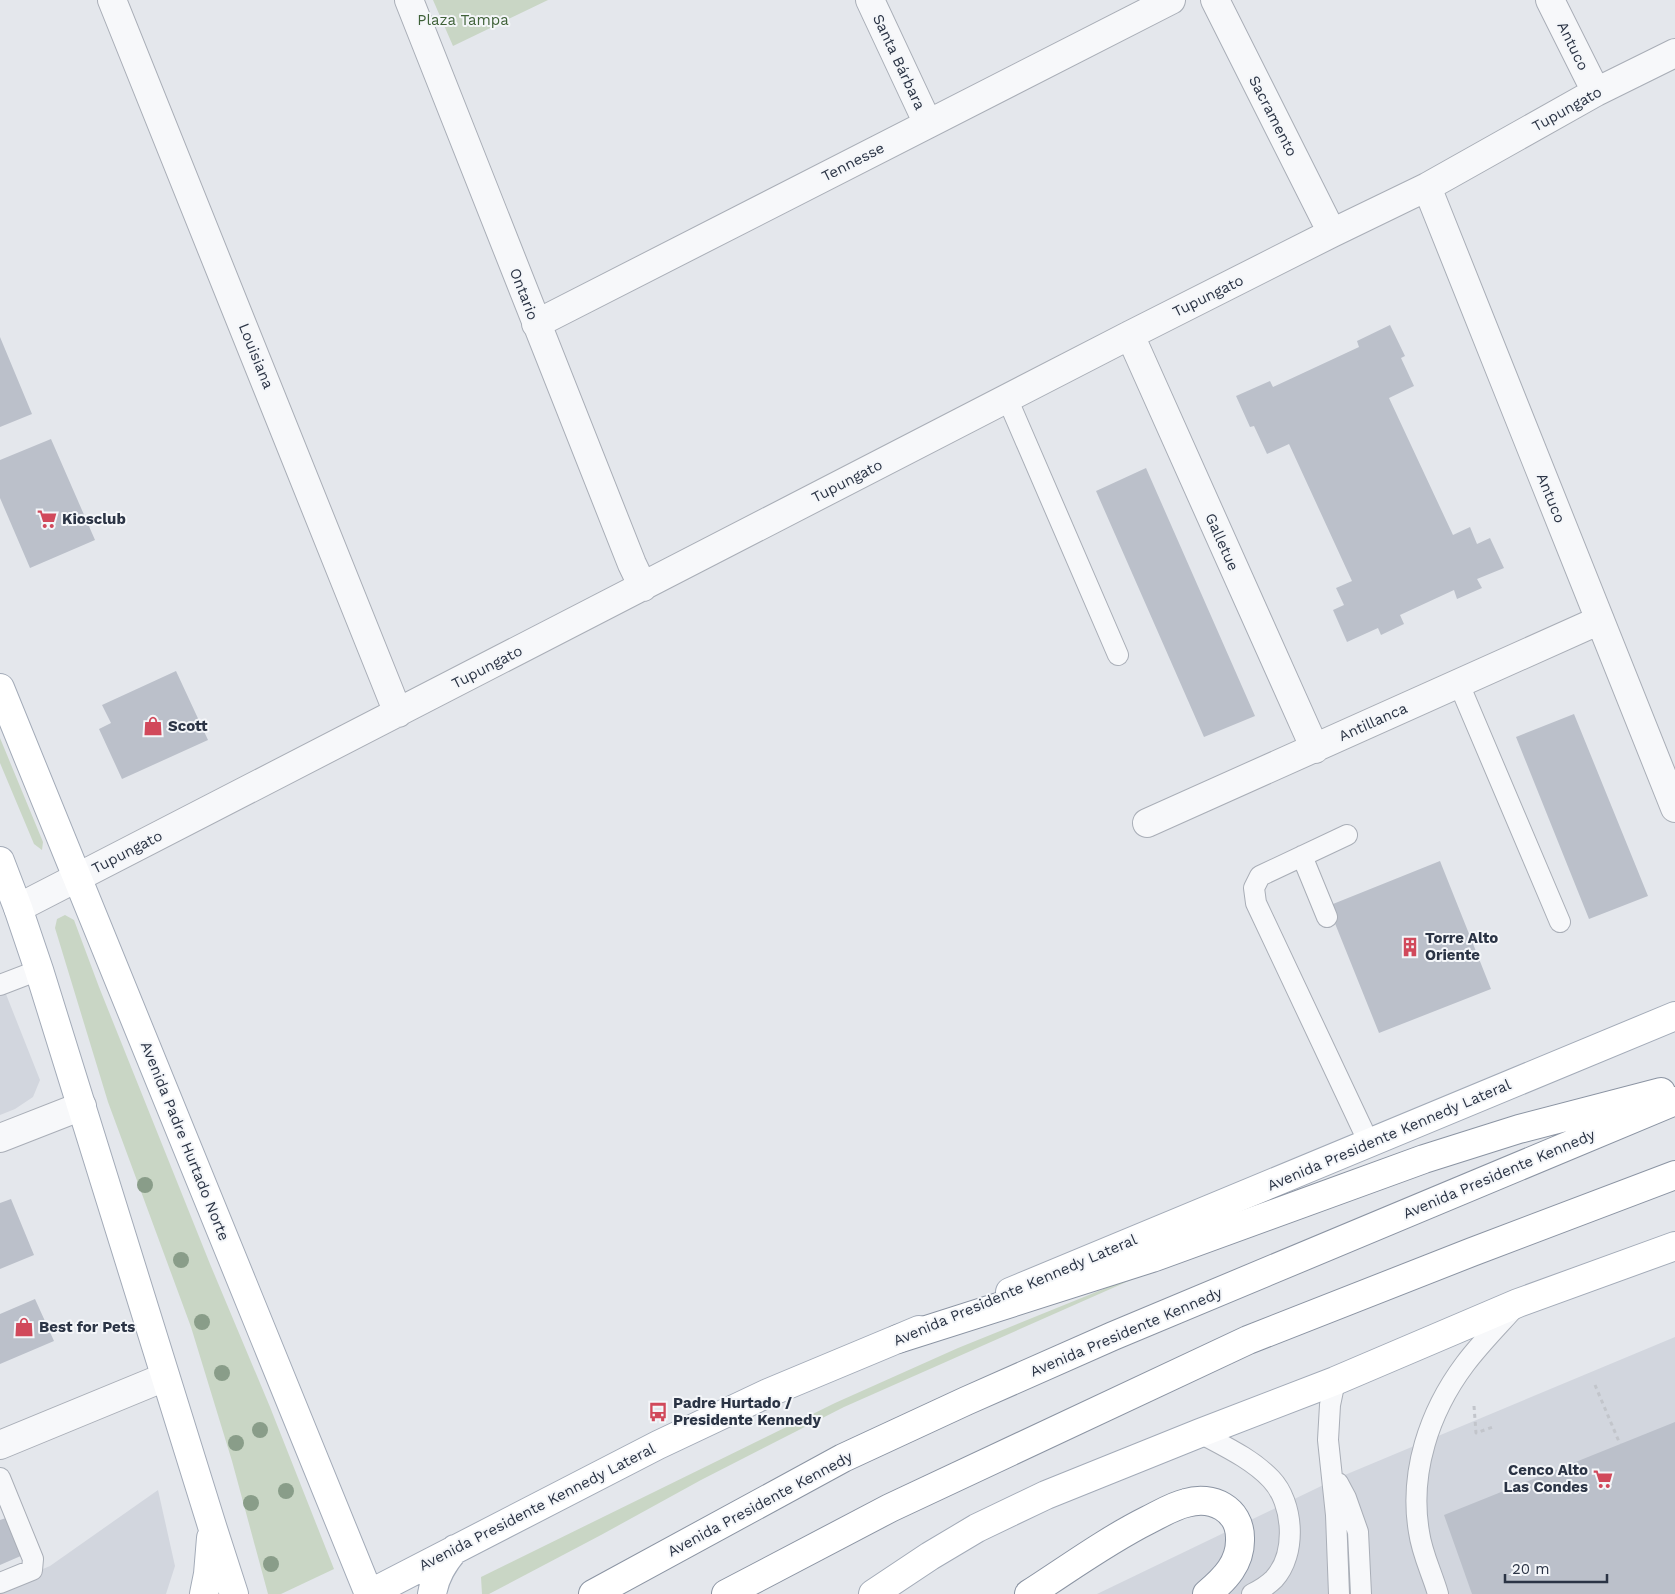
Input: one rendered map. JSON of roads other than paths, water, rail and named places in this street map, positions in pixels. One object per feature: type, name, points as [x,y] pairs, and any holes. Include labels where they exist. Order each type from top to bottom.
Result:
[{"type":"main road","name":"Avenida Padre Hurtado Norte","points":[[0,688],[369,1594]]},
{"type":"main road","points":[[0,861],[39,970],[234,1594]]},
{"type":"main road","name":"Avenida Presidente Kennedy Lateral","points":[[369,1594],[658,1445],[768,1393],[1675,1016]]},
{"type":"main road","points":[[898,1339],[1152,1258],[1424,1159],[1520,1129],[1675,1088]]},
{"type":"main road","name":"Avenida Presidente Kennedy","points":[[593,1594],[843,1458],[957,1405],[1122,1332],[1675,1101]]},
{"type":"main road","points":[[726,1594],[890,1508],[1248,1340],[1675,1175]]},
{"type":"main road","points":[[873,1594],[930,1556],[977,1528],[1046,1495],[1200,1433],[1335,1382],[1518,1303],[1675,1246]]},
{"type":"main road","points":[[1029,1594],[1135,1526],[1187,1502],[1201,1501],[1222,1506],[1232,1513],[1240,1527],[1238,1555],[1232,1569],[1226,1578],[1207,1594]]},
{"type":"main road","points":[[204,1594],[209,1567],[212,1526]]},
{"type":"main road","points":[[432,1593],[444,1561],[456,1548]]},
{"type":"street","name":"Louisiana","points":[[112,0],[398,713]]},
{"type":"street","name":"Ontario","points":[[409,0],[628,555],[643,587]]},
{"type":"street","name":"Santa Bárbara","points":[[870,0],[928,124]]},
{"type":"street","name":"Tennesse","points":[[536,324],[1171,0]]},
{"type":"street","name":"Sacramento","points":[[1215,0],[1332,233]]},
{"type":"street","name":"Antuco","points":[[1550,0],[1596,92]]},
{"type":"street","name":"Tupungato","points":[[18,908],[1130,335],[1427,187],[1596,92],[1675,53]]},
{"type":"street","name":"Antuco","points":[[1427,187],[1675,808]]},
{"type":"street","name":"Galletue","points":[[1130,335],[1316,749]]},
{"type":"street","name":"Antillanca","points":[[1147,823],[1316,749],[1600,620]]},
{"type":"street","points":[[0,1138],[82,1106]]},
{"type":"street","points":[[0,1445],[165,1377]]},
{"type":"lane","points":[[1007,398],[1118,655]]},
{"type":"lane","points":[[1459,684],[1560,922]]},
{"type":"lane","points":[[1348,835],[1260,876],[1254,888],[1256,903],[1368,1143]]},
{"type":"lane","points":[[1302,856],[1327,917]]},
{"type":"lane","points":[[0,985],[39,970]]},
{"type":"lane","points":[[1438,1594],[1422,1549],[1419,1532],[1417,1491],[1419,1470],[1428,1430],[1436,1412],[1465,1364],[1518,1303]]},
{"type":"lane","points":[[1335,1382],[1328,1422],[1329,1453],[1338,1545],[1339,1594]]},
{"type":"lane","points":[[1200,1433],[1260,1468],[1272,1479],[1284,1498],[1289,1535],[1289,1547],[1286,1558],[1275,1578],[1252,1594]]},
{"type":"lane","points":[[1332,1472],[1346,1498],[1358,1532],[1361,1594]]},
{"type":"lane","points":[[0,1478],[34,1564],[32,1570],[0,1583]]},
{"type":"place","name":"Kiosclub","points":[[47,519]]},
{"type":"place","name":"Scott","points":[[153,726]]},
{"type":"place","name":"Torre Alto Oriente","points":[[1410,947]]},
{"type":"place","name":"Best for Pets","points":[[24,1327]]},
{"type":"place","name":"Padre Hurtado / Presidente Kennedy","points":[[658,1412]]},
{"type":"place","name":"Cenco Alto Las Condes","points":[[1603,1479]]},
{"type":"park label","name":"Plaza Tampa","points":[[463,20]]}]
